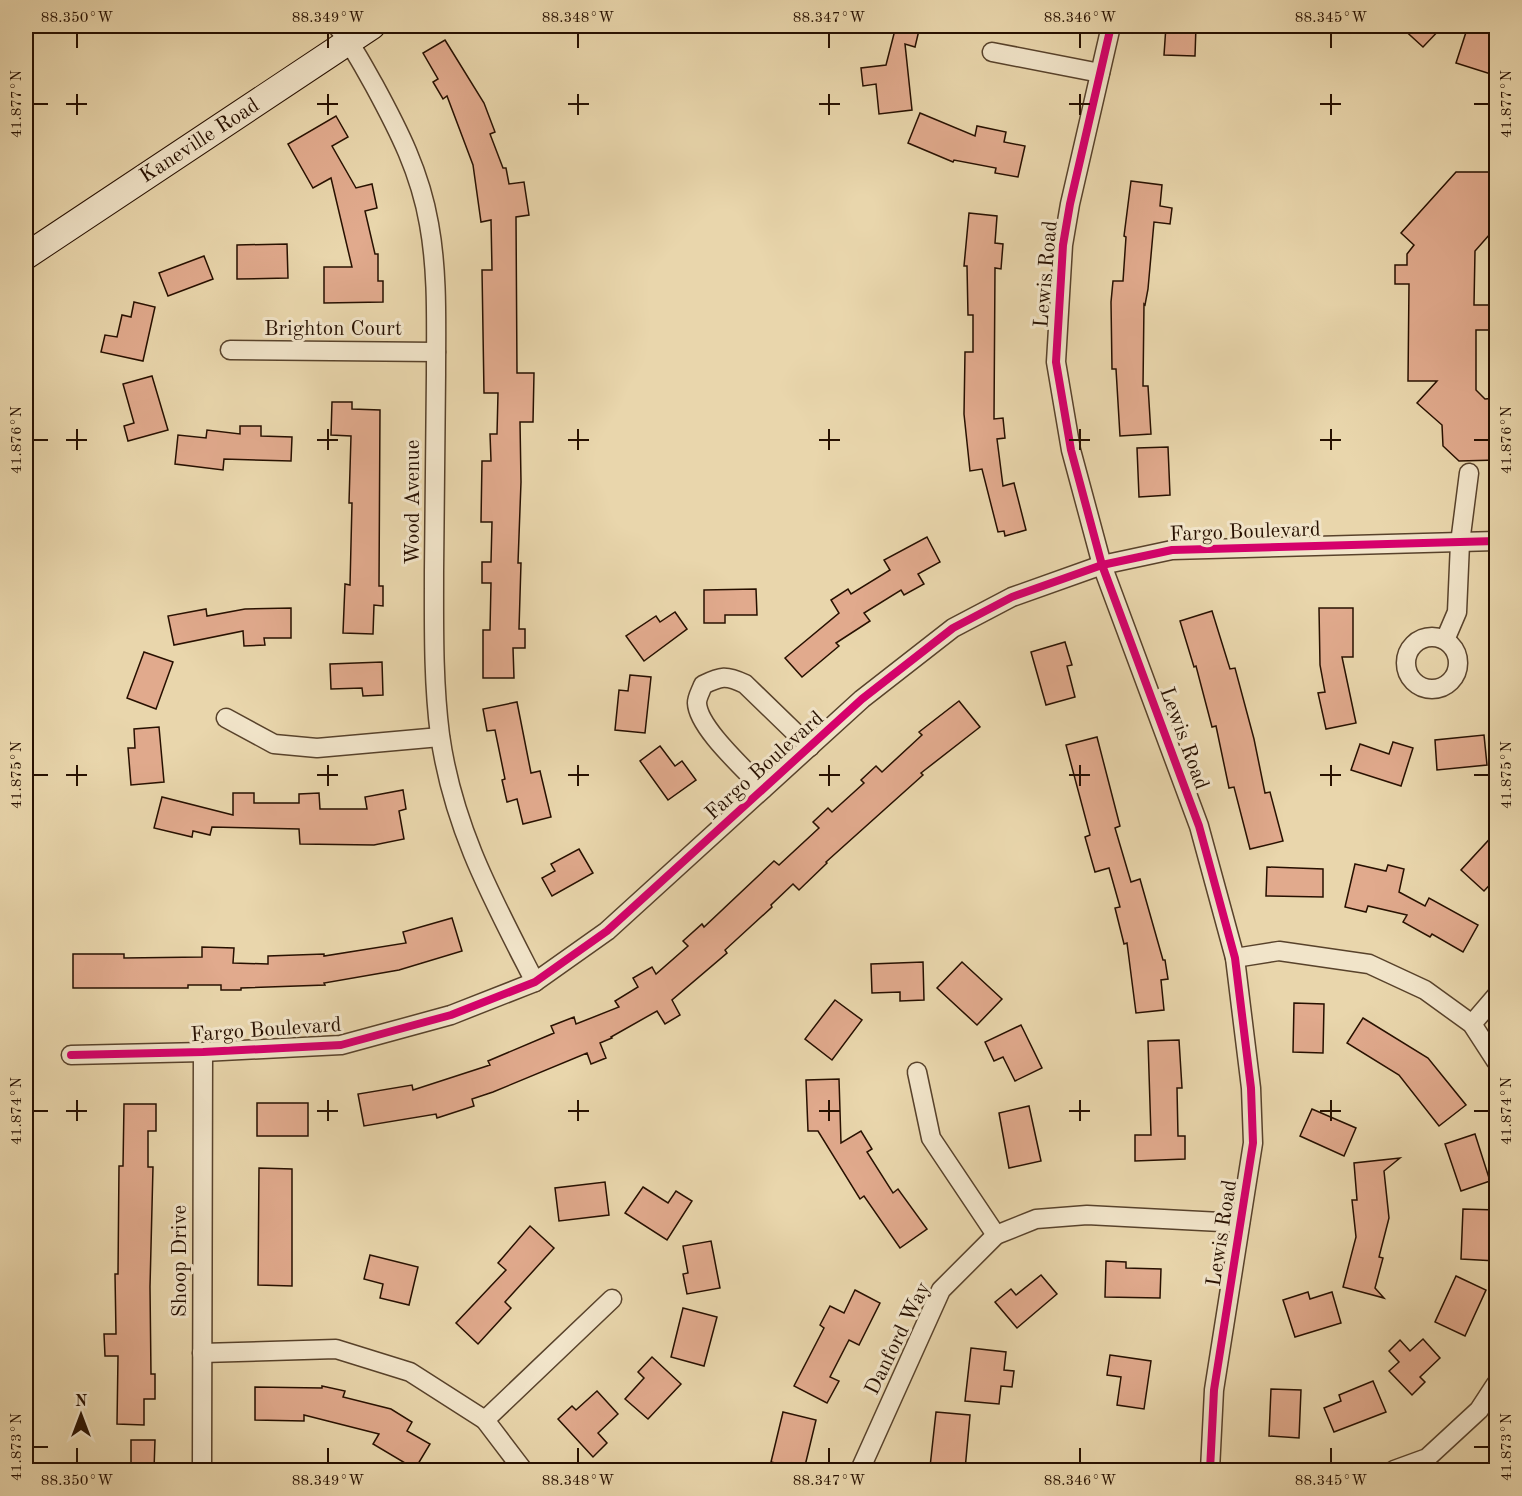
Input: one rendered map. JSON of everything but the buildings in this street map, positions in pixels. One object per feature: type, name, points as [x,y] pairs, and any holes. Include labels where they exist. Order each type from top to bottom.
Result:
[{"type":"main road","name":"Kaneville Road","points":[[26,256],[343,33],[372,26]]},
{"type":"street","name":"Lewis Road","points":[[1111,26],[1070,204],[1063,245],[1056,362],[1071,450],[1102,565],[1199,826],[1235,958],[1251,1088],[1253,1143],[1214,1390],[1210,1470]]},
{"type":"street","name":"Wood Avenue","points":[[343,33],[396,126],[414,165],[430,225],[434,259],[436,351],[434,654],[440,737],[451,793],[466,840],[535,982]]},
{"type":"street","points":[[992,52],[1100,73]]},
{"type":"street","name":"Brighton Court","points":[[230,351],[436,351]]},
{"type":"street","points":[[1445,640],[1457,612],[1460,543],[1469,473]]},
{"type":"street","name":"Fargo Boulevard","points":[[71,1054],[203,1052],[340,1045],[451,1015],[535,982],[607,931],[862,699],[953,628],[1012,597],[1102,565],[1172,550],[1497,541]]},
{"type":"street","points":[[763,789],[707,729],[700,717],[697,701],[703,685],[720,677],[733,678],[745,684],[810,747]]},
{"type":"street","points":[[226,718],[274,744],[318,748],[440,737]]},
{"type":"street","points":[[1235,958],[1279,951],[1369,964],[1425,990],[1472,1024],[1497,1061]]},
{"type":"street","points":[[1472,1024],[1497,996]]},
{"type":"street","name":"Shoop Drive","points":[[202,1470],[203,1052]]},
{"type":"street","points":[[917,1072],[931,1138],[996,1235]]},
{"type":"street","name":"Danford Way","points":[[860,1470],[941,1290],[996,1235],[1036,1219],[1087,1215],[1240,1223]]},
{"type":"street","points":[[485,1420],[612,1299]]},
{"type":"street","points":[[202,1353],[336,1349],[410,1372],[485,1420],[523,1470]]},
{"type":"street","points":[[1394,1470],[1431,1464],[1479,1410],[1497,1384]]},
{"type":"cycle path","points":[[1111,26],[1070,204],[1063,245],[1056,362],[1071,450],[1102,565],[1199,826],[1235,958],[1251,1088],[1253,1143],[1214,1390],[1210,1470]]},
{"type":"cycle path","points":[[71,1055],[203,1052],[341,1045],[451,1015],[535,982],[607,931],[862,699],[953,628],[1012,597],[1102,565],[1172,550],[1496,541]]}]
